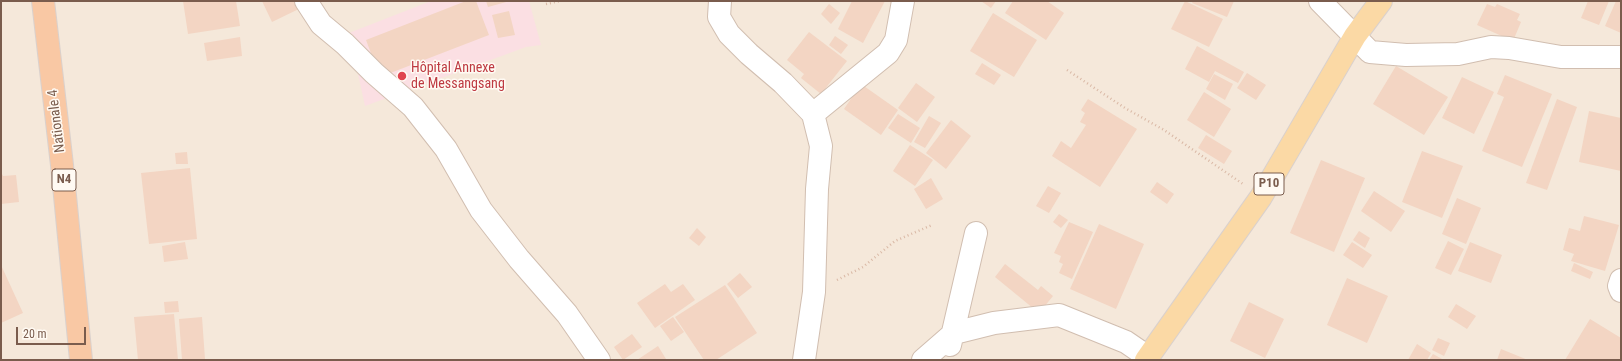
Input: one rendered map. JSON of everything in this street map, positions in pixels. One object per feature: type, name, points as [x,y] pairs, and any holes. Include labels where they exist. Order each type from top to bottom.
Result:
[{"type":"highway","name":"Nationale 4","points":[[43,1],[82,360]]},
{"type":"main road","name":"P10","points":[[1147,359],[1261,197],[1355,36],[1381,1]]},
{"type":"street","points":[[306,1],[321,24],[345,44],[374,73],[413,107],[446,149],[481,210],[519,259],[567,314],[599,360]]},
{"type":"street","points":[[720,1],[719,16],[729,34],[749,54],[783,83],[813,114],[821,146],[817,189],[814,292],[804,360]]},
{"type":"street","points":[[813,114],[888,53],[896,40],[903,1]]},
{"type":"street","points":[[1320,1],[1370,52],[1428,56],[1458,54],[1491,47],[1509,48],[1561,57],[1621,57]]},
{"type":"street","points":[[946,360],[954,333],[976,233]]},
{"type":"street","points":[[1621,280],[1619,286],[1621,290]]},
{"type":"street","points":[[923,360],[954,333],[994,323],[1059,315],[1126,342],[1147,359]]},
{"type":"path","points":[[546,4],[560,1]]},
{"type":"path","points":[[1067,70],[1125,108],[1164,130],[1261,197]]},
{"type":"path","points":[[814,292],[863,266],[895,240],[932,225]]},
{"type":"shaded area","points":[[1,1],[1621,1],[1621,360],[1,360]]},
{"type":"shaded area","name":"Hôpital Annexe de Messangsang","points":[[431,1],[529,1],[541,45],[526,47],[365,106],[349,33]]},
{"type":"building","points":[[183,1],[236,1],[240,26],[188,34]]},
{"type":"building","points":[[262,1],[303,1],[305,6],[272,22]]},
{"type":"building","points":[[466,1],[476,1],[489,35],[380,77],[366,40]]},
{"type":"building","points":[[486,1],[510,1],[488,7]]},
{"type":"building","points":[[852,1],[885,1],[863,43],[838,29]]},
{"type":"building","points":[[981,1],[996,1],[991,8]]},
{"type":"building","points":[[1013,1],[1047,1],[1064,13],[1046,40],[1005,13]]},
{"type":"building","points":[[1185,1],[1223,19],[1209,47],[1171,29]]},
{"type":"building","points":[[1193,1],[1234,1],[1227,17],[1192,3]]},
{"type":"building","points":[[1588,1],[1609,1],[1599,25],[1581,18]]},
{"type":"building","points":[[1616,1],[1621,1],[1621,33],[1605,26]]},
{"type":"building","points":[[829,4],[840,13],[831,24],[821,14]]},
{"type":"building","points":[[1487,4],[1495,7],[1497,4],[1520,14],[1517,20],[1521,22],[1513,41],[1477,25]]},
{"type":"building","points":[[509,11],[515,35],[498,38],[492,15]]},
{"type":"building","points":[[993,13],[1037,40],[1014,77],[970,51]]},
{"type":"building","points":[[809,32],[847,61],[821,94],[801,78],[804,74],[787,60]]},
{"type":"building","points":[[835,36],[848,45],[841,54],[829,45]]},
{"type":"building","points":[[240,37],[242,56],[207,61],[204,43]]},
{"type":"building","points":[[1197,46],[1244,72],[1238,83],[1215,71],[1209,82],[1185,69]]},
{"type":"building","points":[[982,63],[1001,75],[994,85],[975,74]]},
{"type":"building","points":[[1396,66],[1448,97],[1424,135],[1373,104]]},
{"type":"building","points":[[1247,73],[1266,85],[1256,100],[1237,88]]},
{"type":"building","points":[[1214,74],[1233,84],[1225,100],[1206,89]]},
{"type":"building","points":[[1505,75],[1552,94],[1522,167],[1482,151],[1504,97],[1497,94]]},
{"type":"building","points":[[1462,77],[1494,92],[1474,134],[1442,118]]},
{"type":"building","points":[[916,83],[935,97],[917,122],[898,108]]},
{"type":"building","points":[[861,84],[898,110],[881,135],[844,109]]},
{"type":"building","points":[[1204,92],[1231,109],[1214,137],[1187,120]]},
{"type":"building","points":[[1088,99],[1137,129],[1100,187],[1052,156],[1061,141],[1071,148],[1086,125],[1080,122],[1085,113],[1081,110]]},
{"type":"building","points":[[1557,99],[1577,107],[1547,190],[1526,183]]},
{"type":"building","points":[[1589,111],[1621,118],[1621,171],[1579,162]]},
{"type":"building","points":[[898,114],[920,128],[911,143],[888,128]]},
{"type":"building","points":[[929,116],[941,123],[925,148],[914,142]]},
{"type":"building","points":[[951,120],[971,136],[946,169],[926,153]]},
{"type":"building","points":[[1206,135],[1232,151],[1224,164],[1198,148]]},
{"type":"building","points":[[910,145],[933,160],[915,186],[893,171]]},
{"type":"building","points":[[1422,151],[1463,166],[1442,218],[1402,202]]},
{"type":"building","points":[[187,152],[188,164],[176,164],[175,153]]},
{"type":"building","points":[[1321,160],[1365,178],[1334,252],[1290,233]]},
{"type":"building","points":[[190,168],[197,239],[149,244],[141,173]]},
{"type":"building","points":[[1,172],[3,176],[16,175],[19,202],[1,204]]},
{"type":"building","points":[[931,178],[943,199],[926,209],[914,189]]},
{"type":"building","points":[[1157,182],[1174,194],[1167,204],[1150,192]]},
{"type":"building","points":[[1048,186],[1061,193],[1049,213],[1036,206]]},
{"type":"building","points":[[1374,191],[1405,211],[1391,232],[1361,211]]},
{"type":"building","points":[[1457,198],[1481,208],[1466,244],[1442,234]]},
{"type":"building","points":[[1059,214],[1068,220],[1061,228],[1053,222]]},
{"type":"building","points":[[1584,216],[1619,225],[1605,271],[1571,261],[1574,254],[1563,250],[1569,228],[1580,231]]},
{"type":"building","points":[[1069,222],[1093,232],[1072,279],[1059,273],[1063,264],[1059,262],[1061,256],[1054,253]]},
{"type":"building","points":[[1099,224],[1144,244],[1116,309],[1070,289]]},
{"type":"building","points":[[697,228],[706,237],[699,246],[689,238]]},
{"type":"building","points":[[1359,231],[1370,238],[1365,248],[1353,240]]},
{"type":"building","points":[[1448,241],[1464,249],[1451,275],[1435,268]]},
{"type":"building","points":[[185,242],[188,259],[164,262],[162,246]]},
{"type":"building","points":[[1352,242],[1372,255],[1363,268],[1343,255]]},
{"type":"building","points":[[1470,242],[1502,255],[1491,283],[1458,271]]},
{"type":"building","points":[[1574,263],[1593,272],[1590,279],[1571,271]]},
{"type":"building","points":[[1005,264],[1038,290],[1041,286],[1053,296],[1039,313],[995,277]]},
{"type":"building","points":[[1,265],[23,313],[1,323]]},
{"type":"building","points":[[740,273],[752,287],[738,298],[727,284]]},
{"type":"building","points":[[1347,278],[1388,296],[1367,343],[1327,325]]},
{"type":"building","points":[[665,284],[671,292],[683,284],[695,300],[655,328],[637,303]]},
{"type":"building","points":[[725,285],[757,333],[716,360],[704,360],[675,317]]},
{"type":"building","points":[[178,301],[179,312],[165,313],[164,302]]},
{"type":"building","points":[[1249,302],[1284,319],[1265,358],[1230,341]]},
{"type":"building","points":[[1456,304],[1476,316],[1467,329],[1448,317]]},
{"type":"building","points":[[174,314],[178,360],[138,360],[134,317]]},
{"type":"building","points":[[202,317],[205,359],[182,360],[179,319]]},
{"type":"building","points":[[673,317],[684,332],[671,341],[660,326]]},
{"type":"building","points":[[1590,319],[1621,338],[1621,360],[1565,360]]},
{"type":"building","points":[[632,334],[642,347],[623,360],[614,347]]},
{"type":"building","points":[[1438,338],[1450,343],[1444,356],[1432,350]]},
{"type":"building","points":[[1417,344],[1431,353],[1427,360],[1408,360]]},
{"type":"building","points":[[658,346],[666,359],[665,360],[637,360]]},
{"type":"building","points":[[1501,349],[1528,360],[1497,360]]},
{"type":"building","points":[[1433,354],[1444,360],[1429,360]]},
{"type":"place","name":"Hôpital Annexe de Messangsang","points":[[402,76]]}]
